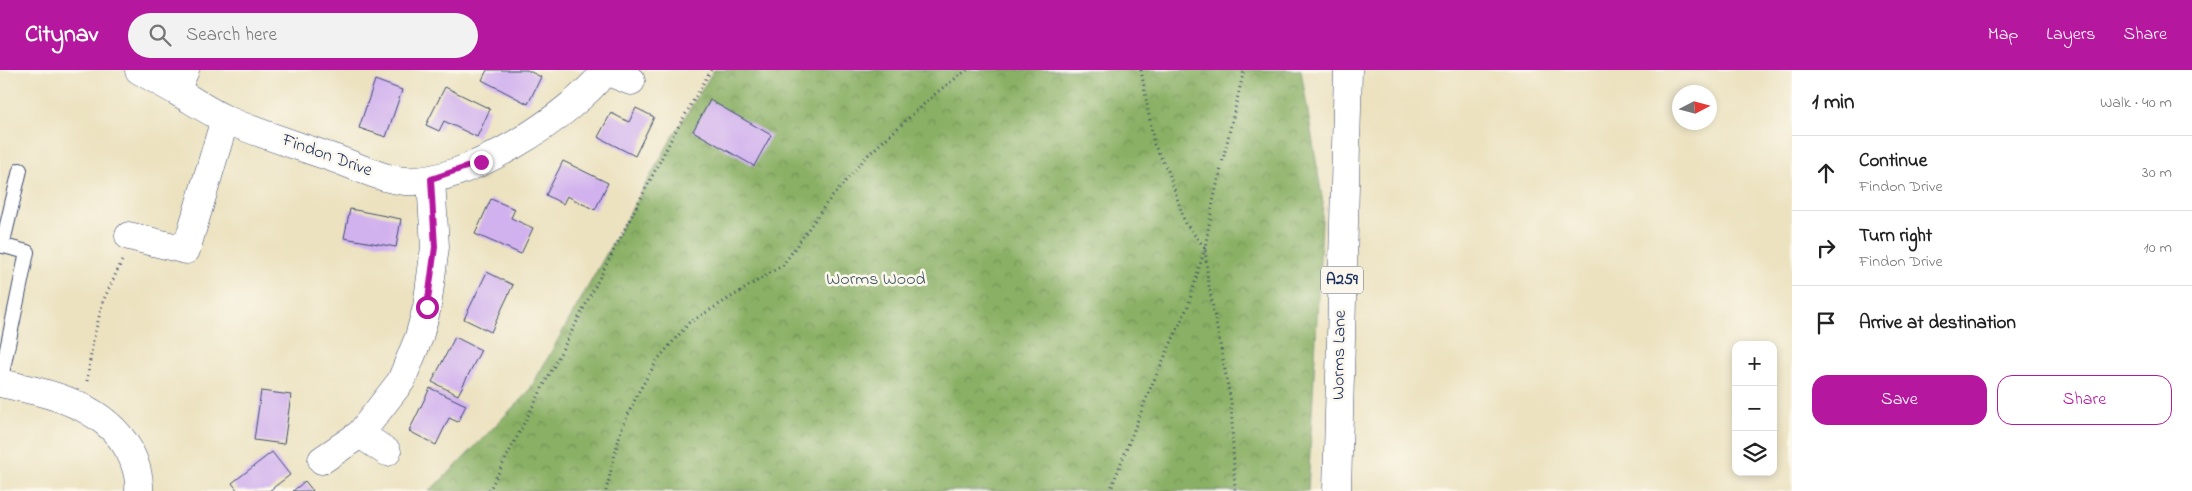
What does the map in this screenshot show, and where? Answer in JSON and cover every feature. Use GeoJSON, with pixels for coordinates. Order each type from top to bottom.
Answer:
{"type":"FeatureCollection","features":[{"type":"Feature","properties":{"kind":"street","name":"Findon Drive"},"geometry":{"type":"LineString","coordinates":[[139,70],[180,81],[225,119],[374,173],[404,181],[431,179],[481,162],[521,142],[614,74]]}},
{"type":"Feature","properties":{"kind":"street","name":"Worms Lane"},"geometry":{"type":"LineString","coordinates":[[1337,491],[1348,70]]}},
{"type":"Feature","properties":{"kind":"street"},"geometry":{"type":"LineString","coordinates":[[129,236],[186,250],[225,119]]}},
{"type":"Feature","properties":{"kind":"street"},"geometry":{"type":"LineString","coordinates":[[322,460],[360,434],[401,382],[421,330],[427,307],[435,247],[431,179]]}},
{"type":"Feature","properties":{"kind":"street"},"geometry":{"type":"LineString","coordinates":[[0,383],[33,390],[83,408],[105,420],[120,434],[136,466],[139,491]]}},
{"type":"Feature","properties":{"kind":"street"},"geometry":{"type":"LineString","coordinates":[[360,434],[387,452]]}},
{"type":"Feature","properties":{"kind":"lane"},"geometry":{"type":"LineString","coordinates":[[0,383],[27,252],[1,246],[20,170]]}},
{"type":"Feature","properties":{"kind":"path"},"geometry":{"type":"LineString","coordinates":[[488,491],[673,136],[712,70]]}},
{"type":"Feature","properties":{"kind":"path"},"geometry":{"type":"LineString","coordinates":[[606,491],[621,430],[638,393],[658,359],[689,323],[783,265],[826,204],[867,156],[936,93],[967,70]]}},
{"type":"Feature","properties":{"kind":"path"},"geometry":{"type":"LineString","coordinates":[[1141,70],[1154,144],[1169,173],[1185,223],[1204,248],[1208,282],[1231,402],[1235,491]]}},
{"type":"Feature","properties":{"kind":"path"},"geometry":{"type":"LineString","coordinates":[[1110,491],[1150,389],[1188,306],[1204,248],[1244,70]]}},
{"type":"Feature","properties":{"kind":"path"},"geometry":{"type":"LineString","coordinates":[[83,408],[93,341],[103,301],[120,268],[129,236]]}},
{"type":"Feature","properties":{"kind":"green space","name":"Worms Wood"},"geometry":{"type":"Polygon","coordinates":[[[714,70],[1301,70],[1323,203],[1308,491],[429,491],[529,391],[673,136],[714,70]]]}},
{"type":"Feature","properties":{"kind":"building"},"geometry":{"type":"Polygon","coordinates":[[[487,70],[527,70],[541,77],[528,104],[482,80],[487,70]]]}},
{"type":"Feature","properties":{"kind":"building"},"geometry":{"type":"Polygon","coordinates":[[[375,80],[402,90],[386,137],[359,128],[375,80]]]}},
{"type":"Feature","properties":{"kind":"building"},"geometry":{"type":"Polygon","coordinates":[[[445,87],[490,109],[477,137],[444,121],[439,131],[426,125],[445,87]]]}},
{"type":"Feature","properties":{"kind":"building"},"geometry":{"type":"Polygon","coordinates":[[[710,100],[771,135],[754,166],[693,131],[710,100]]]}},
{"type":"Feature","properties":{"kind":"building"},"geometry":{"type":"Polygon","coordinates":[[[636,108],[654,117],[635,156],[598,137],[611,113],[629,122],[636,108]]]}},
{"type":"Feature","properties":{"kind":"building"},"geometry":{"type":"Polygon","coordinates":[[[563,161],[608,183],[595,210],[567,196],[563,204],[546,195],[563,161]]]}},
{"type":"Feature","properties":{"kind":"building"},"geometry":{"type":"Polygon","coordinates":[[[491,199],[515,209],[511,218],[533,228],[521,254],[475,234],[491,199]]]}},
{"type":"Feature","properties":{"kind":"building"},"geometry":{"type":"Polygon","coordinates":[[[350,209],[401,219],[396,247],[344,238],[350,209]]]}},
{"type":"Feature","properties":{"kind":"building"},"geometry":{"type":"Polygon","coordinates":[[[487,272],[513,285],[491,332],[464,319],[487,272]]]}},
{"type":"Feature","properties":{"kind":"building"},"geometry":{"type":"Polygon","coordinates":[[[455,337],[481,350],[458,395],[432,382],[455,337]]]}},
{"type":"Feature","properties":{"kind":"building"},"geometry":{"type":"Polygon","coordinates":[[[430,388],[466,405],[458,422],[449,418],[436,445],[409,431],[430,388]]]}},
{"type":"Feature","properties":{"kind":"building"},"geometry":{"type":"Polygon","coordinates":[[[261,391],[291,395],[284,444],[254,440],[261,391]]]}},
{"type":"Feature","properties":{"kind":"building"},"geometry":{"type":"Polygon","coordinates":[[[272,452],[290,475],[269,491],[238,491],[232,483],[272,452]]]}},
{"type":"Feature","properties":{"kind":"building"},"geometry":{"type":"Polygon","coordinates":[[[305,481],[313,491],[293,491],[305,481]]]}},
{"type":"Feature","properties":{"kind":"route"},"geometry":{"type":"LineString","coordinates":[[427,307],[435,247],[431,179],[481,162]]}}]}
